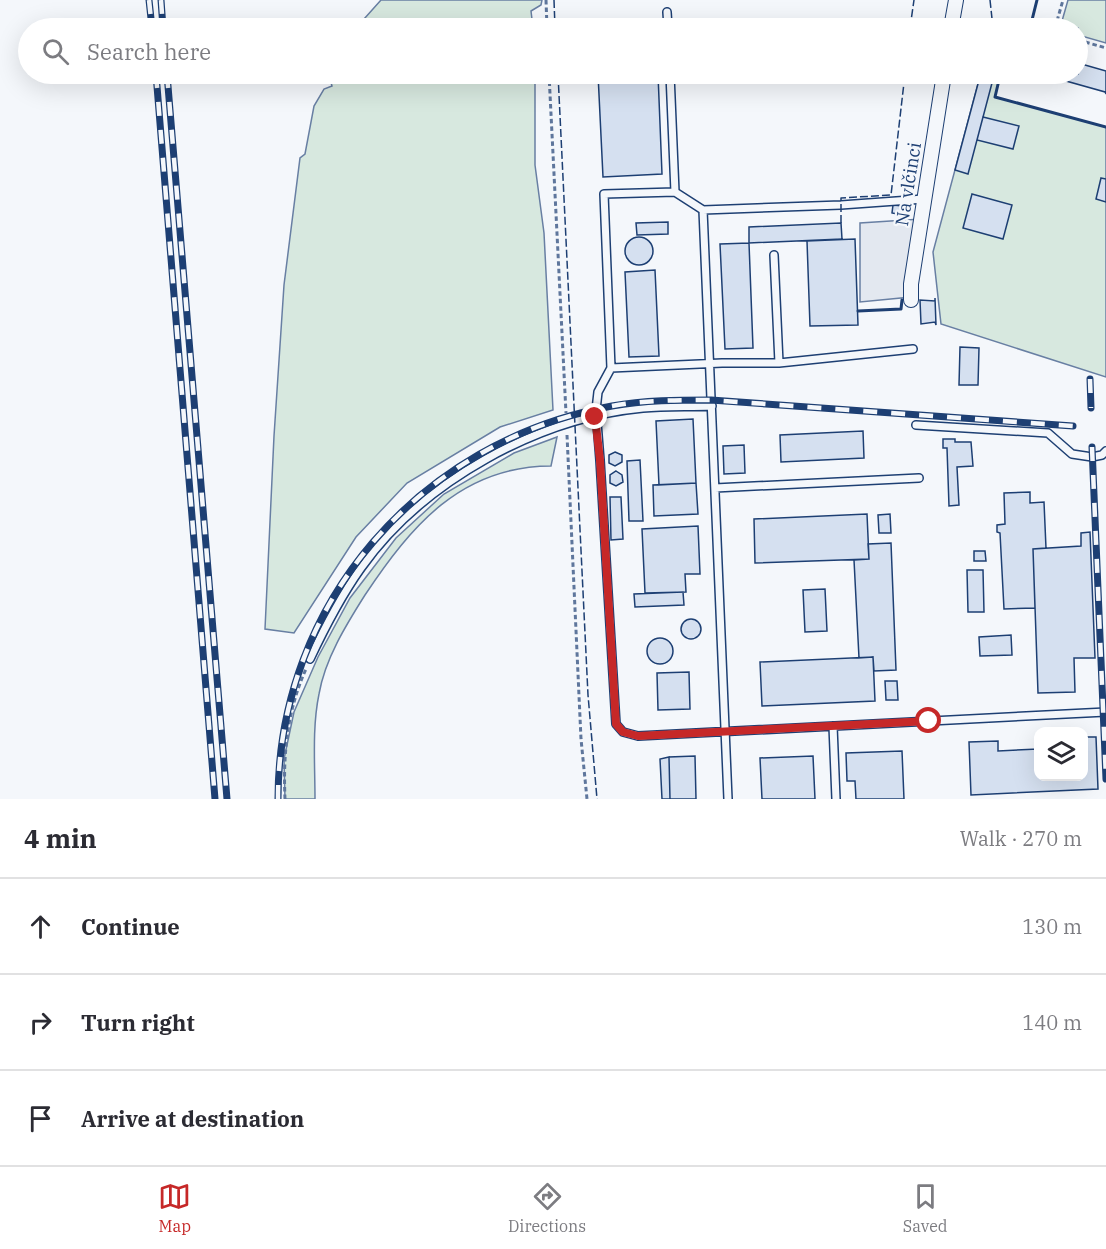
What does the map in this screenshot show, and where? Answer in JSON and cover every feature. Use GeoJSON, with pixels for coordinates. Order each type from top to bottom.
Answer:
{"type":"FeatureCollection","features":[{"type":"Feature","properties":{"kind":"street"},"geometry":{"type":"LineString","coordinates":[[953,18],[956,0]]}},
{"type":"Feature","properties":{"kind":"street","name":"Na vlčinci"},"geometry":{"type":"LineString","coordinates":[[911,300],[911,284],[942,84]]}},
{"type":"Feature","properties":{"kind":"lane"},"geometry":{"type":"LineString","coordinates":[[667,12],[667,18]]}},
{"type":"Feature","properties":{"kind":"lane"},"geometry":{"type":"LineString","coordinates":[[670,84],[675,192]]}},
{"type":"Feature","properties":{"kind":"lane"},"geometry":{"type":"LineString","coordinates":[[924,199],[841,205],[703,210],[675,192],[604,194],[611,368],[598,392],[595,417],[600,460],[616,724],[623,732],[638,736],[1106,712]]}},
{"type":"Feature","properties":{"kind":"lane"},"geometry":{"type":"LineString","coordinates":[[703,210],[728,799]]}},
{"type":"Feature","properties":{"kind":"lane"},"geometry":{"type":"LineString","coordinates":[[774,255],[778,363]]}},
{"type":"Feature","properties":{"kind":"lane"},"geometry":{"type":"LineString","coordinates":[[611,368],[778,363],[913,349]]}},
{"type":"Feature","properties":{"kind":"lane"},"geometry":{"type":"LineString","coordinates":[[310,659],[339,601],[361,567],[404,521],[434,494],[473,466],[509,447],[595,417],[642,408],[712,406]]}},
{"type":"Feature","properties":{"kind":"lane"},"geometry":{"type":"LineString","coordinates":[[916,424],[1048,434],[1072,454],[1092,457],[1102,455],[1106,451]]}},
{"type":"Feature","properties":{"kind":"lane"},"geometry":{"type":"LineString","coordinates":[[715,488],[919,478]]}},
{"type":"Feature","properties":{"kind":"lane"},"geometry":{"type":"LineString","coordinates":[[833,726],[836,799]]}},
{"type":"Feature","properties":{"kind":"path"},"geometry":{"type":"LineString","coordinates":[[546,0],[547,18]]}},
{"type":"Feature","properties":{"kind":"path"},"geometry":{"type":"LineString","coordinates":[[1058,18],[1063,0]]}},
{"type":"Feature","properties":{"kind":"path"},"geometry":{"type":"LineString","coordinates":[[1088,43],[1106,48]]}},
{"type":"Feature","properties":{"kind":"path"},"geometry":{"type":"LineString","coordinates":[[549,84],[581,739],[587,799]]}},
{"type":"Feature","properties":{"kind":"path"},"geometry":{"type":"LineString","coordinates":[[285,799],[284,759],[290,714],[300,681],[310,659]]}},
{"type":"Feature","properties":{"kind":"shaded area"},"geometry":{"type":"Polygon","coordinates":[[[381,0],[542,0],[541,5],[531,11],[532,18],[365,18],[381,0]]]}},
{"type":"Feature","properties":{"kind":"shaded area"},"geometry":{"type":"Polygon","coordinates":[[[1068,0],[1106,0],[1106,43],[1088,38],[1088,18],[1063,18],[1068,0]]]}},
{"type":"Feature","properties":{"kind":"shaded area"},"geometry":{"type":"Polygon","coordinates":[[[331,84],[535,84],[535,165],[544,233],[553,410],[500,427],[407,483],[356,537],[294,633],[265,629],[284,285],[300,158],[305,154],[314,106],[324,89],[332,86],[331,84]]]}},
{"type":"Feature","properties":{"kind":"shaded area"},"geometry":{"type":"Polygon","coordinates":[[[978,84],[998,84],[995,97],[1106,127],[1106,377],[941,324],[933,252],[978,84]]]}},
{"type":"Feature","properties":{"kind":"shaded area"},"geometry":{"type":"Polygon","coordinates":[[[921,219],[911,297],[860,302],[860,223],[921,219]]]}},
{"type":"Feature","properties":{"kind":"shaded area"},"geometry":{"type":"Polygon","coordinates":[[[557,437],[551,466],[519,469],[490,476],[465,489],[420,524],[401,546],[365,595],[344,630],[326,668],[315,720],[315,799],[285,799],[284,759],[294,712],[318,657],[350,598],[396,538],[444,494],[514,453],[557,437]]]}},
{"type":"Feature","properties":{"kind":"building"},"geometry":{"type":"Polygon","coordinates":[[[1088,66],[1106,71],[1106,94],[1077,84],[1088,84],[1088,66]]]}},
{"type":"Feature","properties":{"kind":"building"},"geometry":{"type":"Polygon","coordinates":[[[598,84],[658,84],[662,174],[603,177],[598,84]]]}},
{"type":"Feature","properties":{"kind":"building"},"geometry":{"type":"Polygon","coordinates":[[[978,84],[992,84],[968,174],[955,170],[978,84]]]}},
{"type":"Feature","properties":{"kind":"building"},"geometry":{"type":"Polygon","coordinates":[[[983,117],[1019,126],[1013,149],[977,140],[983,117]]]}},
{"type":"Feature","properties":{"kind":"building"},"geometry":{"type":"Polygon","coordinates":[[[1101,178],[1106,179],[1106,202],[1096,199],[1101,178]]]}},
{"type":"Feature","properties":{"kind":"building"},"geometry":{"type":"Polygon","coordinates":[[[972,194],[1012,205],[1003,239],[963,228],[972,194]]]}},
{"type":"Feature","properties":{"kind":"building"},"geometry":{"type":"Polygon","coordinates":[[[893,205],[903,206],[902,215],[892,213],[893,205]]]}},
{"type":"Feature","properties":{"kind":"building"},"geometry":{"type":"Polygon","coordinates":[[[668,222],[668,234],[637,235],[636,223],[668,222]]]}},
{"type":"Feature","properties":{"kind":"building"},"geometry":{"type":"Polygon","coordinates":[[[841,223],[842,239],[749,243],[749,227],[841,223]]]}},
{"type":"Feature","properties":{"kind":"building"},"geometry":{"type":"Polygon","coordinates":[[[639,237],[649,241],[653,251],[649,261],[639,265],[629,261],[625,251],[629,241],[639,237]]]}},
{"type":"Feature","properties":{"kind":"building"},"geometry":{"type":"Polygon","coordinates":[[[855,239],[858,325],[810,326],[807,241],[855,239]]]}},
{"type":"Feature","properties":{"kind":"building"},"geometry":{"type":"Polygon","coordinates":[[[749,243],[753,348],[725,349],[720,244],[749,243]]]}},
{"type":"Feature","properties":{"kind":"building"},"geometry":{"type":"Polygon","coordinates":[[[655,270],[659,356],[629,357],[625,272],[655,270]]]}},
{"type":"Feature","properties":{"kind":"building"},"geometry":{"type":"Polygon","coordinates":[[[935,298],[936,325],[935,322],[921,324],[920,300],[935,301],[935,298]]]}},
{"type":"Feature","properties":{"kind":"building"},"geometry":{"type":"Polygon","coordinates":[[[960,347],[979,348],[978,385],[959,385],[960,347]]]}},
{"type":"Feature","properties":{"kind":"building"},"geometry":{"type":"Polygon","coordinates":[[[693,419],[696,483],[659,485],[656,421],[693,419]]]}},
{"type":"Feature","properties":{"kind":"building"},"geometry":{"type":"Polygon","coordinates":[[[863,431],[864,458],[781,462],[780,435],[863,431]]]}},
{"type":"Feature","properties":{"kind":"building"},"geometry":{"type":"Polygon","coordinates":[[[943,439],[971,442],[973,466],[957,467],[959,505],[949,506],[947,448],[943,448],[943,439]]]}},
{"type":"Feature","properties":{"kind":"building"},"geometry":{"type":"Polygon","coordinates":[[[744,445],[745,473],[724,474],[723,446],[744,445]]]}},
{"type":"Feature","properties":{"kind":"building"},"geometry":{"type":"Polygon","coordinates":[[[615,452],[622,455],[622,462],[615,466],[609,463],[609,455],[615,452]]]}},
{"type":"Feature","properties":{"kind":"building"},"geometry":{"type":"Polygon","coordinates":[[[640,460],[643,521],[629,521],[627,461],[640,460]]]}},
{"type":"Feature","properties":{"kind":"building"},"geometry":{"type":"Polygon","coordinates":[[[616,471],[622,475],[623,482],[616,486],[610,483],[610,475],[616,471]]]}},
{"type":"Feature","properties":{"kind":"building"},"geometry":{"type":"Polygon","coordinates":[[[696,483],[698,514],[654,516],[653,485],[696,483]]]}},
{"type":"Feature","properties":{"kind":"building"},"geometry":{"type":"Polygon","coordinates":[[[1030,492],[1030,503],[1044,502],[1046,548],[1033,549],[1035,608],[1004,609],[1000,533],[997,532],[997,525],[1005,524],[1004,493],[1030,492]]]}},
{"type":"Feature","properties":{"kind":"building"},"geometry":{"type":"Polygon","coordinates":[[[610,497],[621,497],[623,539],[611,540],[610,497]]]}},
{"type":"Feature","properties":{"kind":"building"},"geometry":{"type":"Polygon","coordinates":[[[867,514],[869,559],[755,563],[754,519],[867,514]]]}},
{"type":"Feature","properties":{"kind":"building"},"geometry":{"type":"Polygon","coordinates":[[[890,514],[891,533],[879,533],[878,515],[890,514]]]}},
{"type":"Feature","properties":{"kind":"building"},"geometry":{"type":"Polygon","coordinates":[[[698,526],[700,574],[685,574],[686,592],[645,593],[642,529],[698,526]]]}},
{"type":"Feature","properties":{"kind":"building"},"geometry":{"type":"Polygon","coordinates":[[[1090,532],[1095,658],[1074,658],[1075,692],[1038,693],[1033,549],[1081,546],[1081,533],[1090,532]]]}},
{"type":"Feature","properties":{"kind":"building"},"geometry":{"type":"Polygon","coordinates":[[[891,543],[896,670],[874,671],[873,657],[859,658],[854,560],[869,559],[868,544],[891,543]]]}},
{"type":"Feature","properties":{"kind":"building"},"geometry":{"type":"Polygon","coordinates":[[[974,551],[985,551],[986,561],[974,561],[974,551]]]}},
{"type":"Feature","properties":{"kind":"building"},"geometry":{"type":"Polygon","coordinates":[[[967,570],[983,570],[984,612],[968,612],[967,570]]]}},
{"type":"Feature","properties":{"kind":"building"},"geometry":{"type":"Polygon","coordinates":[[[825,589],[827,631],[805,632],[803,590],[825,589]]]}},
{"type":"Feature","properties":{"kind":"building"},"geometry":{"type":"Polygon","coordinates":[[[683,592],[684,605],[635,607],[634,594],[683,592]]]}},
{"type":"Feature","properties":{"kind":"building"},"geometry":{"type":"Polygon","coordinates":[[[691,619],[698,622],[701,629],[698,636],[691,639],[684,636],[681,629],[684,622],[691,619]]]}},
{"type":"Feature","properties":{"kind":"building"},"geometry":{"type":"Polygon","coordinates":[[[1011,635],[1012,655],[980,656],[979,637],[1011,635]]]}},
{"type":"Feature","properties":{"kind":"building"},"geometry":{"type":"Polygon","coordinates":[[[660,638],[669,642],[673,651],[669,660],[660,664],[651,660],[647,651],[651,642],[660,638]]]}},
{"type":"Feature","properties":{"kind":"building"},"geometry":{"type":"Polygon","coordinates":[[[873,657],[875,701],[762,706],[760,662],[873,657]]]}},
{"type":"Feature","properties":{"kind":"building"},"geometry":{"type":"Polygon","coordinates":[[[689,672],[690,709],[658,710],[657,673],[689,672]]]}},
{"type":"Feature","properties":{"kind":"building"},"geometry":{"type":"Polygon","coordinates":[[[885,681],[897,681],[898,700],[886,700],[885,681]]]}},
{"type":"Feature","properties":{"kind":"building"},"geometry":{"type":"Polygon","coordinates":[[[1088,737],[1096,737],[1098,789],[971,795],[969,742],[998,741],[998,751],[1034,749],[1034,781],[1088,781],[1088,737]]]}},
{"type":"Feature","properties":{"kind":"building"},"geometry":{"type":"Polygon","coordinates":[[[902,751],[904,799],[856,799],[855,781],[847,781],[846,753],[902,751]]]}},
{"type":"Feature","properties":{"kind":"building"},"geometry":{"type":"Polygon","coordinates":[[[695,756],[696,799],[670,799],[669,757],[695,756]]]}},
{"type":"Feature","properties":{"kind":"building"},"geometry":{"type":"Polygon","coordinates":[[[813,756],[815,799],[762,799],[760,758],[813,756]]]}},
{"type":"Feature","properties":{"kind":"building"},"geometry":{"type":"Polygon","coordinates":[[[669,757],[670,799],[662,799],[660,759],[669,757]]]}},
{"type":"Feature","properties":{"kind":"railway"},"geometry":{"type":"LineString","coordinates":[[149,0],[151,18]]}},
{"type":"Feature","properties":{"kind":"railway"},"geometry":{"type":"LineString","coordinates":[[161,0],[162,18]]}},
{"type":"Feature","properties":{"kind":"railway"},"geometry":{"type":"LineString","coordinates":[[157,84],[215,799]]}},
{"type":"Feature","properties":{"kind":"railway"},"geometry":{"type":"LineString","coordinates":[[168,84],[227,799]]}},
{"type":"Feature","properties":{"kind":"railway"},"geometry":{"type":"LineString","coordinates":[[1090,379],[1091,408]]}},
{"type":"Feature","properties":{"kind":"railway"},"geometry":{"type":"LineString","coordinates":[[278,799],[284,727],[303,660],[333,598],[373,542],[422,494],[479,455],[543,425],[612,406],[662,401],[711,400],[1073,426]]}},
{"type":"Feature","properties":{"kind":"railway"},"geometry":{"type":"LineString","coordinates":[[1092,447],[1106,779]]}},
{"type":"Feature","properties":{"kind":"fence"},"geometry":{"type":"LineString","coordinates":[[554,0],[555,18]]}},
{"type":"Feature","properties":{"kind":"fence"},"geometry":{"type":"LineString","coordinates":[[911,18],[914,0]]}},
{"type":"Feature","properties":{"kind":"fence"},"geometry":{"type":"LineString","coordinates":[[990,0],[992,18]]}},
{"type":"Feature","properties":{"kind":"fence"},"geometry":{"type":"LineString","coordinates":[[558,84],[588,695],[597,799]]}},
{"type":"Feature","properties":{"kind":"fence"},"geometry":{"type":"LineString","coordinates":[[841,223],[841,198],[891,195],[904,84]]}},
{"type":"Feature","properties":{"kind":"wall"},"geometry":{"type":"LineString","coordinates":[[1032,18],[1037,0]]}},
{"type":"Feature","properties":{"kind":"wall"},"geometry":{"type":"LineString","coordinates":[[998,84],[995,97],[1106,127]]}},
{"type":"Feature","properties":{"kind":"wall"},"geometry":{"type":"LineString","coordinates":[[858,311],[901,309],[902,300]]}},
{"type":"Feature","properties":{"kind":"route"},"geometry":{"type":"LineString","coordinates":[[595,417],[600,460],[616,724],[623,732],[638,736],[929,721]]}}]}
